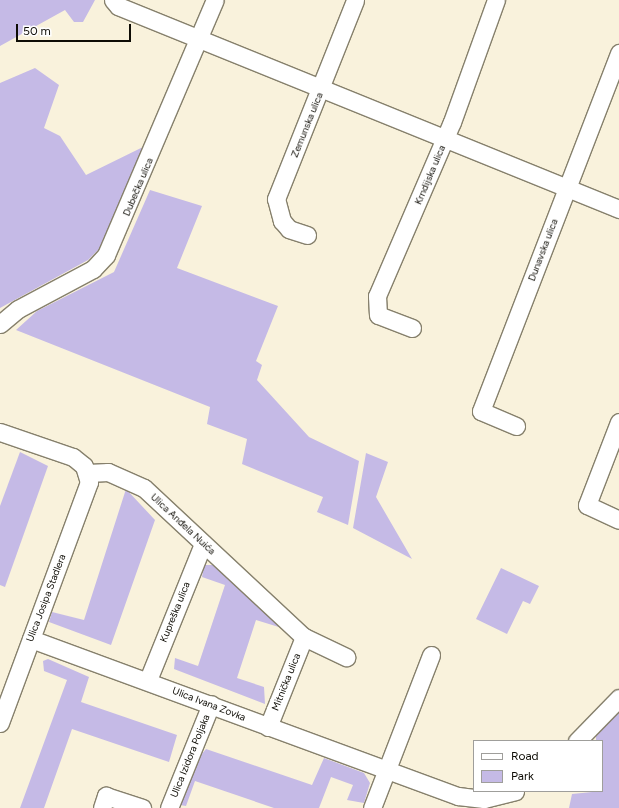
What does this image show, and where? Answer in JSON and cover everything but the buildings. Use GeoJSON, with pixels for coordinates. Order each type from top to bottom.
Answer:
{"type":"FeatureCollection","features":[{"type":"Feature","properties":{"kind":"street"},"geometry":{"type":"LineString","coordinates":[[113,0],[118,6],[200,40],[619,209]]}},
{"type":"Feature","properties":{"kind":"street","name":"Dubečka ulica"},"geometry":{"type":"LineString","coordinates":[[0,324],[18,309],[93,269],[106,255],[200,40],[215,0]]}},
{"type":"Feature","properties":{"kind":"street","name":"Zemunska ulica"},"geometry":{"type":"LineString","coordinates":[[307,235],[289,229],[282,221],[276,199],[322,89],[355,0]]}},
{"type":"Feature","properties":{"kind":"street","name":"Krndijska ulica"},"geometry":{"type":"LineString","coordinates":[[412,328],[378,315],[377,296],[445,140],[496,0]]}},
{"type":"Feature","properties":{"kind":"street","name":"Dunavska ulica"},"geometry":{"type":"LineString","coordinates":[[516,426],[481,411],[619,53]]}},
{"type":"Feature","properties":{"kind":"street"},"geometry":{"type":"LineString","coordinates":[[619,422],[587,505],[619,520]]}},
{"type":"Feature","properties":{"kind":"street"},"geometry":{"type":"LineString","coordinates":[[0,432],[73,457],[88,473]]}},
{"type":"Feature","properties":{"kind":"street","name":"Ulica Anđela Nuića"},"geometry":{"type":"LineString","coordinates":[[88,473],[108,472],[144,488],[304,637],[346,657]]}},
{"type":"Feature","properties":{"kind":"street","name":"Ulica Josipa Stadlera"},"geometry":{"type":"LineString","coordinates":[[0,723],[30,638],[87,492],[88,473]]}},
{"type":"Feature","properties":{"kind":"street","name":"Kupreška ulica"},"geometry":{"type":"LineString","coordinates":[[148,680],[203,544]]}},
{"type":"Feature","properties":{"kind":"street","name":"Mitnička ulica"},"geometry":{"type":"LineString","coordinates":[[268,727],[304,637]]}},
{"type":"Feature","properties":{"kind":"street","name":"Ulica Ivana Zovka"},"geometry":{"type":"LineString","coordinates":[[30,638],[148,680],[268,727],[458,796],[496,797],[512,792]]}},
{"type":"Feature","properties":{"kind":"street"},"geometry":{"type":"LineString","coordinates":[[372,808],[431,655]]}},
{"type":"Feature","properties":{"kind":"street"},"geometry":{"type":"LineString","coordinates":[[578,740],[619,698]]}},
{"type":"Feature","properties":{"kind":"street","name":"Ulica Izidora Poljaka"},"geometry":{"type":"LineString","coordinates":[[169,808],[211,704]]}},
{"type":"Feature","properties":{"kind":"street"},"geometry":{"type":"LineString","coordinates":[[102,808],[106,796],[142,808]]}},
{"type":"Feature","properties":{"kind":"green space"},"geometry":{"type":"Polygon","coordinates":[[[0,0],[95,0],[83,22],[74,22],[65,10],[0,46],[0,0]]]}},
{"type":"Feature","properties":{"kind":"green space"},"geometry":{"type":"Polygon","coordinates":[[[35,68],[59,85],[44,128],[60,136],[86,175],[143,147],[99,249],[88,260],[0,308],[0,83],[35,68]]]}},
{"type":"Feature","properties":{"kind":"green space"},"geometry":{"type":"Polygon","coordinates":[[[150,190],[202,206],[177,268],[278,306],[256,361],[262,365],[257,380],[309,437],[359,461],[348,525],[317,512],[323,497],[242,464],[247,439],[207,424],[210,407],[16,330],[37,311],[114,272],[150,190]]]}},
{"type":"Feature","properties":{"kind":"green space"},"geometry":{"type":"Polygon","coordinates":[[[20,452],[48,466],[5,587],[0,585],[0,506],[20,452]]]}},
{"type":"Feature","properties":{"kind":"green space"},"geometry":{"type":"Polygon","coordinates":[[[366,453],[388,462],[376,497],[412,559],[353,528],[366,453]]]}},
{"type":"Feature","properties":{"kind":"green space"},"geometry":{"type":"Polygon","coordinates":[[[126,489],[155,520],[111,645],[49,622],[52,612],[84,620],[126,489]]]}},
{"type":"Feature","properties":{"kind":"green space"},"geometry":{"type":"Polygon","coordinates":[[[204,565],[215,565],[282,628],[256,620],[237,678],[264,687],[265,704],[174,669],[175,658],[198,666],[225,585],[202,577],[204,565]]]}},
{"type":"Feature","properties":{"kind":"green space"},"geometry":{"type":"Polygon","coordinates":[[[501,568],[539,586],[530,604],[523,601],[507,634],[476,619],[501,568]]]}},
{"type":"Feature","properties":{"kind":"green space"},"geometry":{"type":"Polygon","coordinates":[[[48,659],[89,677],[81,702],[177,735],[169,762],[72,729],[44,808],[20,808],[67,680],[44,671],[43,661],[48,659]]]}},
{"type":"Feature","properties":{"kind":"green space"},"geometry":{"type":"Polygon","coordinates":[[[619,707],[619,808],[569,808],[572,794],[603,792],[603,740],[596,740],[596,735],[619,707]]]}},
{"type":"Feature","properties":{"kind":"green space"},"geometry":{"type":"Polygon","coordinates":[[[206,749],[312,785],[324,758],[364,773],[370,783],[364,803],[347,800],[353,785],[331,777],[319,808],[274,808],[195,781],[186,806],[180,805],[192,766],[206,749]]]}}]}
